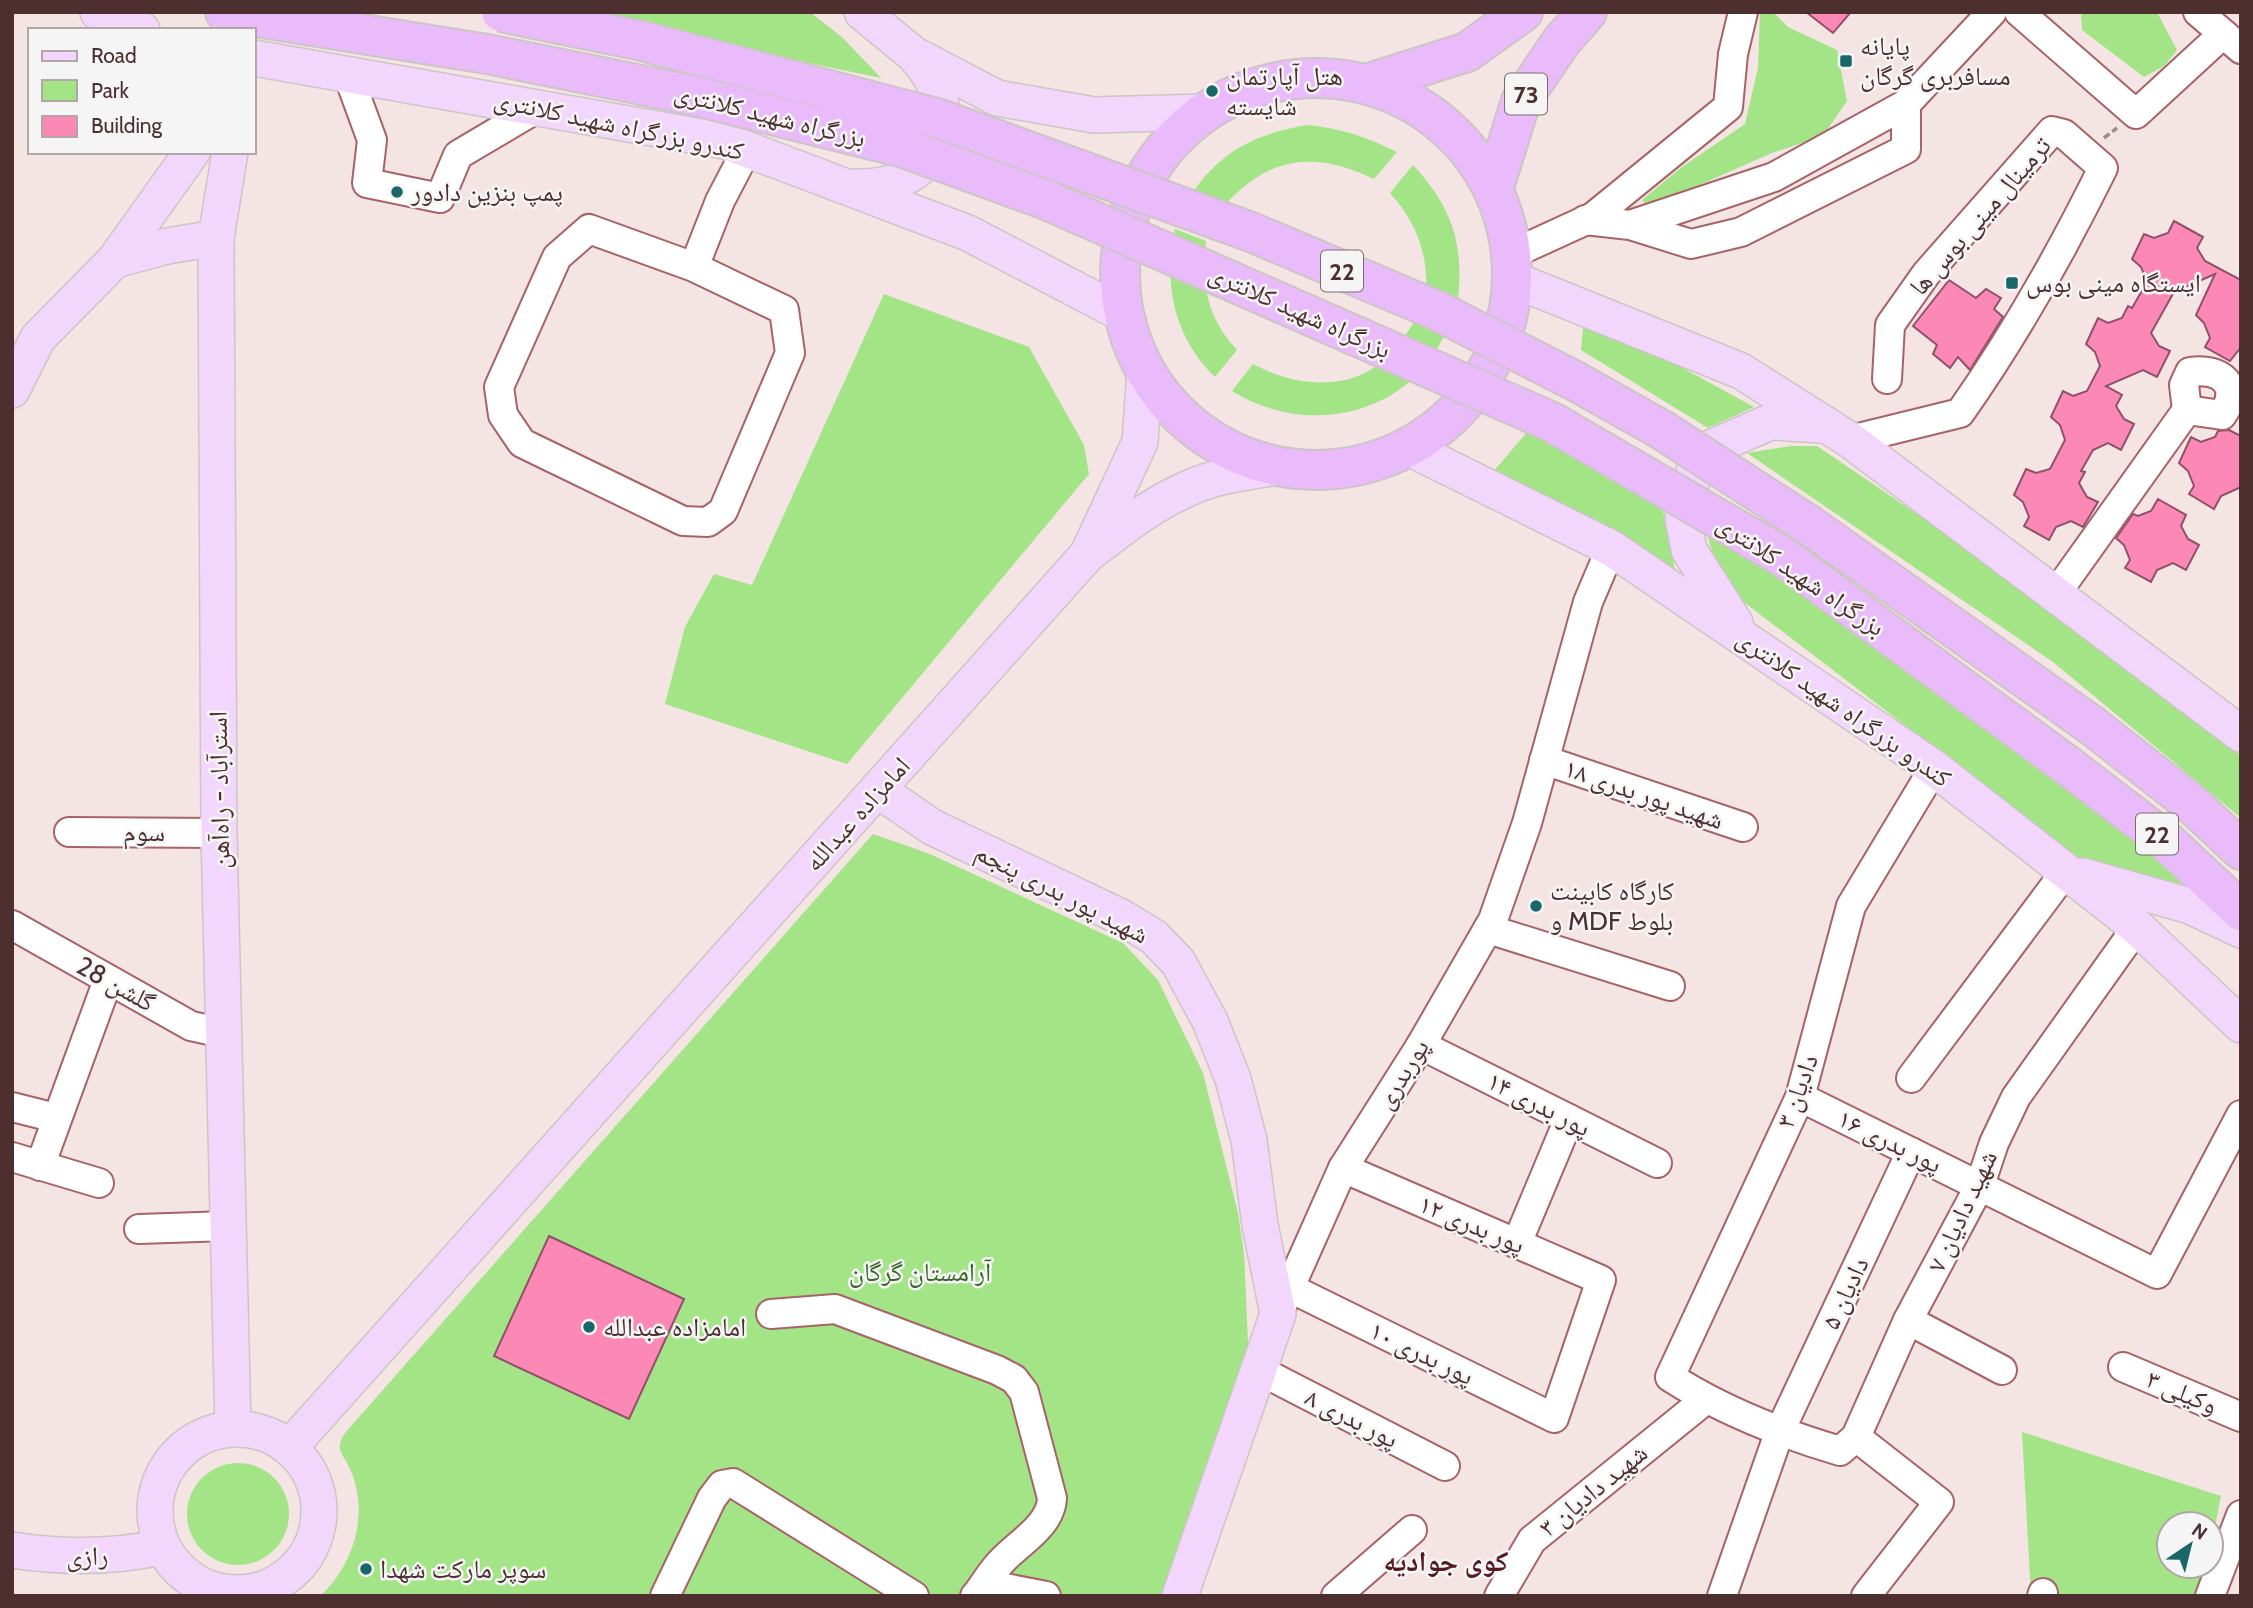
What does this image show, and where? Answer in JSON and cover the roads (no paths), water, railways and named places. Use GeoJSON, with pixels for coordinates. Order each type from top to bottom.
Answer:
{"type":"FeatureCollection","features":[{"type":"Feature","properties":{"kind":"highway","name":"بزرگراه شهید کلانتری"},"geometry":{"type":"LineString","coordinates":[[225,12],[487,54],[696,96],[904,148],[1044,199],[1552,422],[1782,556],[2165,840],[2241,911]]}},
{"type":"Feature","properties":{"kind":"highway","name":"بزرگراه شهید کلانتری"},"geometry":{"type":"LineString","coordinates":[[501,12],[642,41],[940,118],[1251,232],[1436,310],[1577,382],[1662,430],[1809,525],[2094,727],[2193,805],[2241,850]]}},
{"type":"Feature","properties":{"kind":"highway","name":"73"},"geometry":{"type":"LineString","coordinates":[[1366,84],[1467,52],[1523,12]]}},
{"type":"Feature","properties":{"kind":"highway","name":"73"},"geometry":{"type":"LineString","coordinates":[[1493,190],[1521,102],[1561,42],[1587,12]]}},
{"type":"Feature","properties":{"kind":"highway"},"geometry":{"type":"LineString","coordinates":[[1328,78],[1366,84],[1415,105],[1454,135],[1469,151],[1493,190],[1512,267],[1511,301],[1502,341],[1490,366],[1452,416],[1409,448],[1353,467],[1315,470],[1276,467],[1247,458],[1196,430],[1162,396],[1144,370],[1121,313],[1119,275],[1122,238],[1161,152],[1204,112],[1241,92],[1278,81],[1328,78]]}},
{"type":"Feature","properties":{"kind":"main road"},"geometry":{"type":"LineString","coordinates":[[98,12],[137,28]]}},
{"type":"Feature","properties":{"kind":"main road"},"geometry":{"type":"LineString","coordinates":[[852,187],[880,188],[908,178],[929,158],[941,132],[943,103],[933,76],[913,54],[862,12]]}},
{"type":"Feature","properties":{"kind":"main road"},"geometry":{"type":"LineString","coordinates":[[913,54],[998,98],[1094,115],[1204,112]]}},
{"type":"Feature","properties":{"kind":"main road","name":"کندرو بزرگراه شهید کلانتری"},"geometry":{"type":"LineString","coordinates":[[260,68],[347,72],[725,141],[968,233],[1121,313]]}},
{"type":"Feature","properties":{"kind":"main road"},"geometry":{"type":"LineString","coordinates":[[12,390],[38,338],[115,261],[191,154]]}},
{"type":"Feature","properties":{"kind":"main road","name":"استرآباد - راه‌آهن"},"geometry":{"type":"LineString","coordinates":[[230,154],[216,238],[219,833],[233,1429]]}},
{"type":"Feature","properties":{"kind":"main road"},"geometry":{"type":"LineString","coordinates":[[115,261],[167,246],[216,238]]}},
{"type":"Feature","properties":{"kind":"main road"},"geometry":{"type":"LineString","coordinates":[[1512,267],[1741,371],[1837,433],[2241,734]]}},
{"type":"Feature","properties":{"kind":"main road","name":"امامزاده عبدالله"},"geometry":{"type":"LineString","coordinates":[[1087,555],[1140,442],[1144,370]]}},
{"type":"Feature","properties":{"kind":"main road"},"geometry":{"type":"LineString","coordinates":[[1747,641],[1702,575],[1689,550],[1683,518],[1694,471],[1700,458],[1713,447],[1770,422],[1837,433]]}},
{"type":"Feature","properties":{"kind":"main road","name":"کندرو بزرگراه شهید کلانتری"},"geometry":{"type":"LineString","coordinates":[[1409,448],[1611,548],[1934,768],[2137,927],[2241,1025]]}},
{"type":"Feature","properties":{"kind":"main road","name":"امامزاده عبدالله"},"geometry":{"type":"LineString","coordinates":[[289,1448],[1087,555],[1142,514],[1187,488],[1276,467]]}},
{"type":"Feature","properties":{"kind":"main road","name":"شهید پور بدری پنجم"},"geometry":{"type":"LineString","coordinates":[[878,790],[932,827],[1121,917],[1154,937],[1178,962],[1210,1021],[1234,1079],[1249,1140],[1260,1225],[1284,1301]]}},
{"type":"Feature","properties":{"kind":"main road"},"geometry":{"type":"LineString","coordinates":[[2066,872],[2190,906],[2241,930]]}},
{"type":"Feature","properties":{"kind":"main road","name":"پوربدری"},"geometry":{"type":"LineString","coordinates":[[1180,1596],[1284,1301]]}},
{"type":"Feature","properties":{"kind":"main road"},"geometry":{"type":"LineString","coordinates":[[233,1429],[272,1437],[289,1448],[313,1479],[320,1518],[316,1538],[307,1556],[287,1577],[261,1591],[241,1595],[217,1592],[194,1582],[175,1567],[162,1547],[155,1524],[155,1501],[160,1479],[173,1459],[189,1443],[210,1433],[233,1429]]}},
{"type":"Feature","properties":{"kind":"main road","name":"رازی"},"geometry":{"type":"LineString","coordinates":[[12,1550],[56,1557],[127,1554],[162,1547]]}},
{"type":"Feature","properties":{"kind":"street"},"geometry":{"type":"LineString","coordinates":[[1512,267],[1585,220],[1728,107],[1732,54],[1743,12]]}},
{"type":"Feature","properties":{"kind":"street"},"geometry":{"type":"LineString","coordinates":[[1630,225],[1774,177],[1906,104],[1992,12]]}},
{"type":"Feature","properties":{"kind":"street"},"geometry":{"type":"LineString","coordinates":[[2019,12],[2136,114],[2232,42],[2198,12]]}},
{"type":"Feature","properties":{"kind":"street"},"geometry":{"type":"LineString","coordinates":[[347,72],[372,140],[368,183],[397,192],[440,198],[458,155],[539,107]]}},
{"type":"Feature","properties":{"kind":"street"},"geometry":{"type":"LineString","coordinates":[[1585,220],[1630,225],[1691,244],[1741,232],[1906,149],[1906,104]]}},
{"type":"Feature","properties":{"kind":"street","name":"ترمینال مینی بوس ها"},"geometry":{"type":"LineString","coordinates":[[1837,433],[1960,413],[2015,332],[2062,252],[2103,168],[2064,134],[2052,131],[1926,274],[1890,325],[1887,379]]}},
{"type":"Feature","properties":{"kind":"street"},"geometry":{"type":"LineString","coordinates":[[694,267],[720,201],[747,149]]}},
{"type":"Feature","properties":{"kind":"street"},"geometry":{"type":"LineString","coordinates":[[589,229],[694,267],[784,310],[790,353],[723,511],[708,522],[683,521],[522,443],[503,415],[499,387],[557,257],[589,229]]}},
{"type":"Feature","properties":{"kind":"street"},"geometry":{"type":"LineString","coordinates":[[2055,595],[2187,410]]}},
{"type":"Feature","properties":{"kind":"street","name":"پوربدری"},"geometry":{"type":"LineString","coordinates":[[1284,1301],[1343,1168],[1421,1045],[1488,929],[1527,823],[1588,602],[1611,548]]}},
{"type":"Feature","properties":{"kind":"street","name":"شهید پور بدری ۱۸"},"geometry":{"type":"LineString","coordinates":[[1545,760],[1743,827]]}},
{"type":"Feature","properties":{"kind":"street","name":"دادیان ۳"},"geometry":{"type":"LineString","coordinates":[[1705,1400],[1670,1377],[1800,1097],[1851,906],[1934,768]]}},
{"type":"Feature","properties":{"kind":"street","name":"سوم"},"geometry":{"type":"LineString","coordinates":[[69,832],[219,833]]}},
{"type":"Feature","properties":{"kind":"street"},"geometry":{"type":"LineString","coordinates":[[1911,1078],[2066,872]]}},
{"type":"Feature","properties":{"kind":"street","name":"گلشن 28"},"geometry":{"type":"LineString","coordinates":[[12,925],[191,1026],[223,1033]]}},
{"type":"Feature","properties":{"kind":"street","name":"شهید دادیان ۷"},"geometry":{"type":"LineString","coordinates":[[1856,1437],[1908,1320],[1980,1185],[1994,1143],[2016,1097],[2137,927]]}},
{"type":"Feature","properties":{"kind":"street"},"geometry":{"type":"LineString","coordinates":[[1488,929],[1670,986]]}},
{"type":"Feature","properties":{"kind":"street"},"geometry":{"type":"LineString","coordinates":[[40,1166],[108,980]]}},
{"type":"Feature","properties":{"kind":"street","name":"پور بدری ۱۴"},"geometry":{"type":"LineString","coordinates":[[1421,1045],[1657,1163]]}},
{"type":"Feature","properties":{"kind":"street","name":"پور بدری ۱۶"},"geometry":{"type":"LineString","coordinates":[[1800,1097],[2157,1274],[2241,1115]]}},
{"type":"Feature","properties":{"kind":"street"},"geometry":{"type":"LineString","coordinates":[[12,1107],[56,1118]]}},
{"type":"Feature","properties":{"kind":"street"},"geometry":{"type":"LineString","coordinates":[[1517,1243],[1569,1119]]}},
{"type":"Feature","properties":{"kind":"street","name":"دادیان ۵"},"geometry":{"type":"LineString","coordinates":[[1722,1596],[1779,1433],[1911,1152]]}},
{"type":"Feature","properties":{"kind":"street"},"geometry":{"type":"LineString","coordinates":[[12,1157],[100,1183]]}},
{"type":"Feature","properties":{"kind":"street","name":"پور بدری ۱۲"},"geometry":{"type":"LineString","coordinates":[[1343,1168],[1601,1280],[1553,1418]]}},
{"type":"Feature","properties":{"kind":"street"},"geometry":{"type":"LineString","coordinates":[[139,1229],[228,1226]]}},
{"type":"Feature","properties":{"kind":"street","name":"پور بدری ۱۰"},"geometry":{"type":"LineString","coordinates":[[1284,1301],[1553,1418]]}},
{"type":"Feature","properties":{"kind":"street"},"geometry":{"type":"LineString","coordinates":[[771,1314],[835,1309],[997,1370],[1014,1379],[1024,1392],[1052,1498],[1052,1509],[1046,1519],[999,1563],[976,1595]]}},
{"type":"Feature","properties":{"kind":"street"},"geometry":{"type":"LineString","coordinates":[[1908,1320],[2002,1370]]}},
{"type":"Feature","properties":{"kind":"street","name":"وکیلی ۳"},"geometry":{"type":"LineString","coordinates":[[2123,1367],[2241,1418]]}},
{"type":"Feature","properties":{"kind":"street","name":"پور بدری ۸"},"geometry":{"type":"LineString","coordinates":[[1259,1370],[1445,1466]]}},
{"type":"Feature","properties":{"kind":"street"},"geometry":{"type":"LineString","coordinates":[[1705,1400],[1779,1433],[1840,1451],[1856,1437],[1939,1502],[1866,1596]]}},
{"type":"Feature","properties":{"kind":"street","name":"۳ شهید دادیان"},"geometry":{"type":"LineString","coordinates":[[1499,1596],[1532,1540],[1705,1400]]}},
{"type":"Feature","properties":{"kind":"street"},"geometry":{"type":"LineString","coordinates":[[665,1596],[712,1497],[722,1485],[733,1483],[914,1596]]}},
{"type":"Feature","properties":{"kind":"street"},"geometry":{"type":"LineString","coordinates":[[2210,1596],[2241,1515]]}},
{"type":"Feature","properties":{"kind":"street"},"geometry":{"type":"LineString","coordinates":[[1336,1596],[1412,1530]]}},
{"type":"Feature","properties":{"kind":"street"},"geometry":{"type":"LineString","coordinates":[[976,1595],[1005,1588],[1046,1596]]}},
{"type":"Feature","properties":{"kind":"place","name":"پایانه مسافربری گرگان"},"geometry":{"type":"Point","coordinates":[1846,61]}},
{"type":"Feature","properties":{"kind":"place","name":"هتل آپارتمان شایسته"},"geometry":{"type":"Point","coordinates":[1212,91]}},
{"type":"Feature","properties":{"kind":"place","name":"پمپ بنزین دادور"},"geometry":{"type":"Point","coordinates":[397,192]}},
{"type":"Feature","properties":{"kind":"place","name":"ایستگاه مینی بوس"},"geometry":{"type":"Point","coordinates":[2012,283]}},
{"type":"Feature","properties":{"kind":"place","name":"کارگاه کابینت و MDF بلوط"},"geometry":{"type":"Point","coordinates":[1536,906]}},
{"type":"Feature","properties":{"kind":"place","name":"امامزاده عبدالله"},"geometry":{"type":"Point","coordinates":[589,1327]}},
{"type":"Feature","properties":{"kind":"place","name":"سوپر مارکت شهدا"},"geometry":{"type":"Point","coordinates":[366,1569]}},
{"type":"Feature","properties":{"kind":"district","name":"کوی جوادیه"},"geometry":{"type":"Point","coordinates":[1446,1561]}},
{"type":"Feature","properties":{"kind":"park label","name":"آرامستان گرگان"},"geometry":{"type":"Point","coordinates":[920,1272]}}]}
